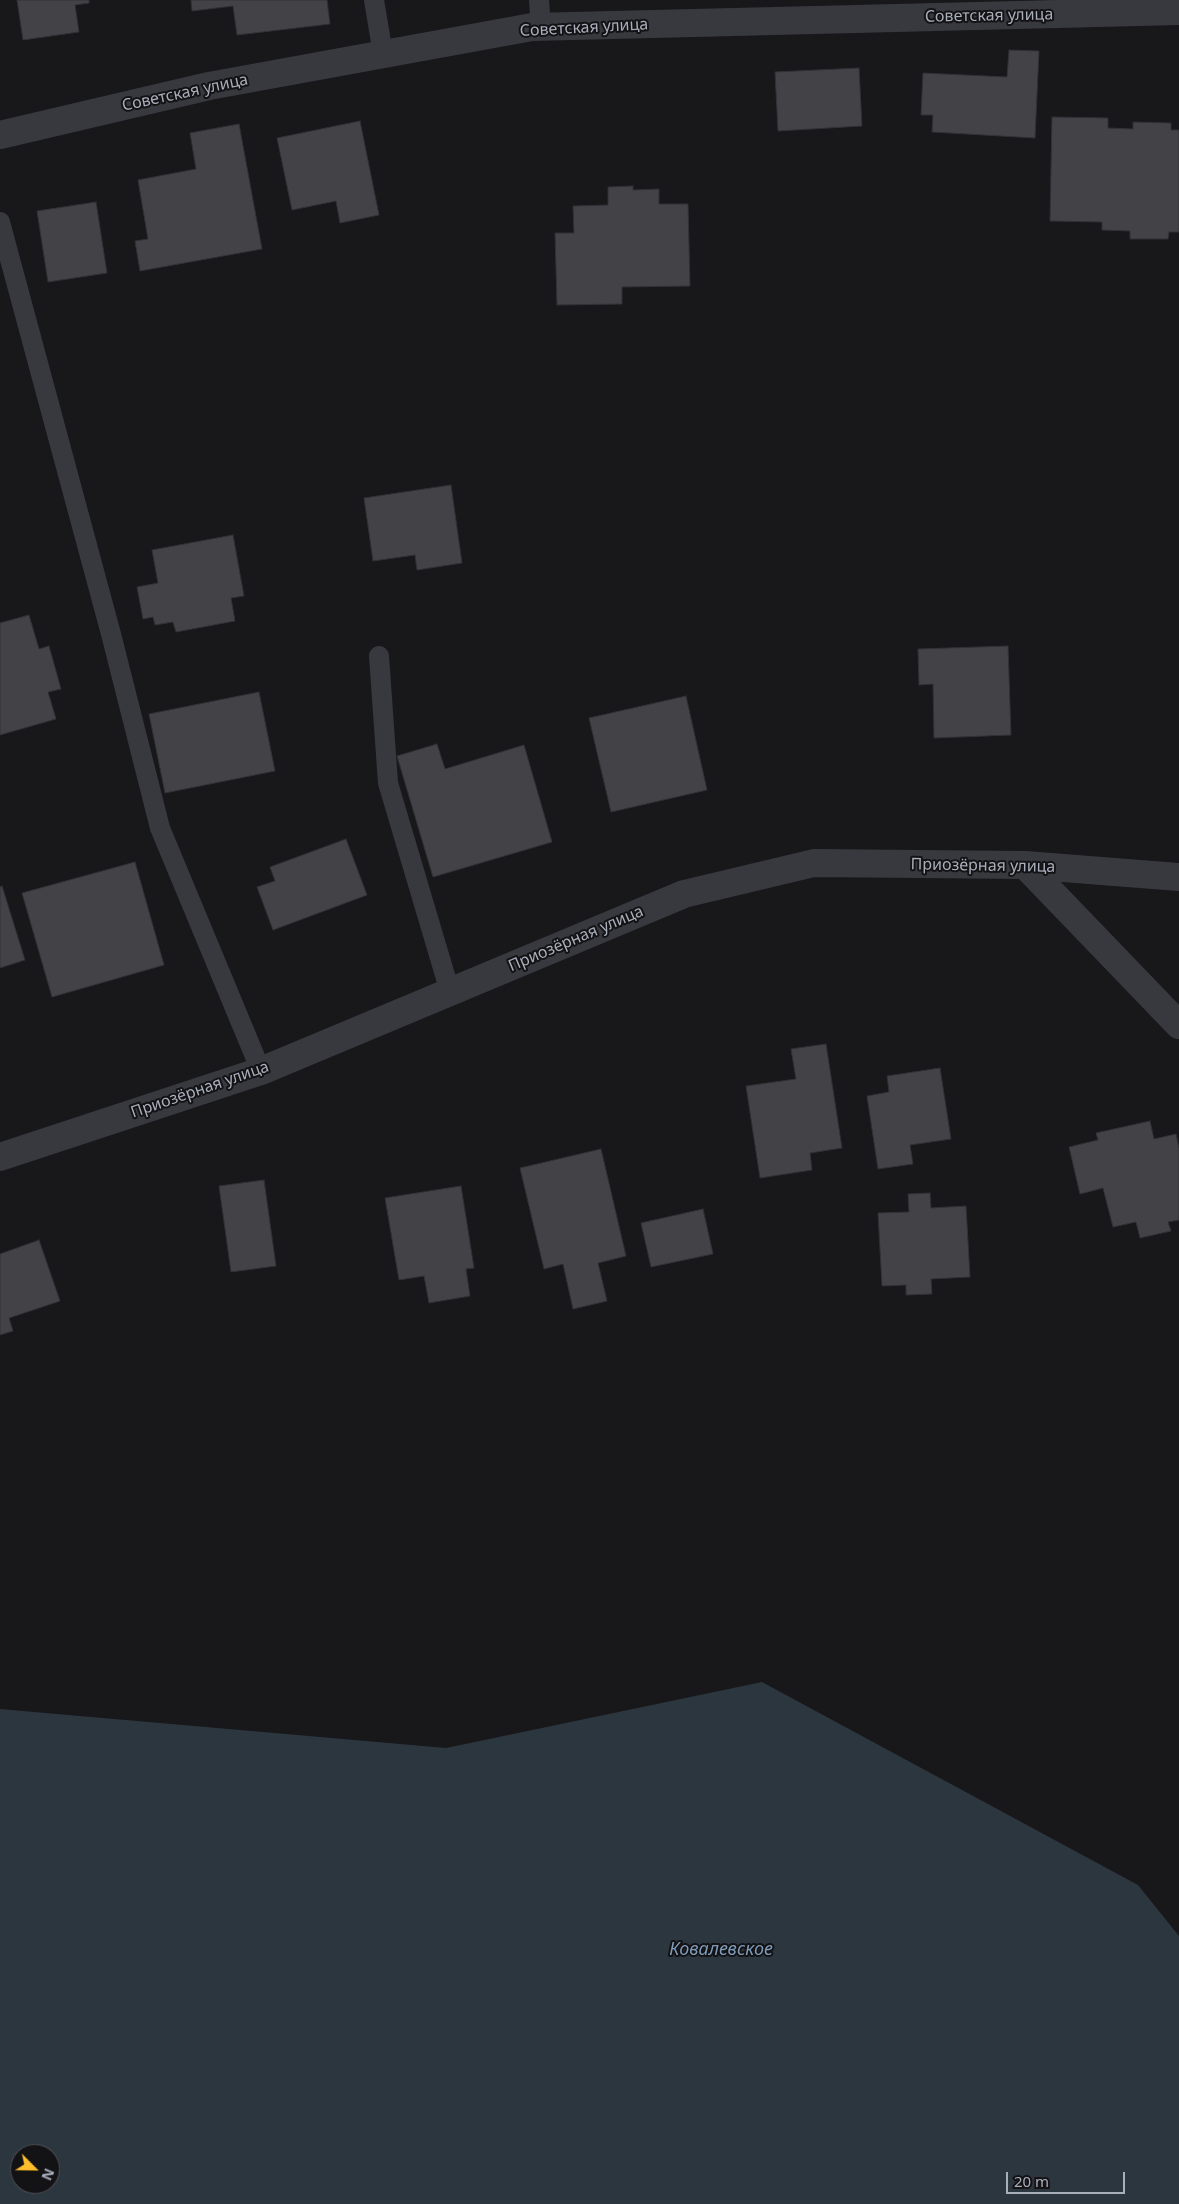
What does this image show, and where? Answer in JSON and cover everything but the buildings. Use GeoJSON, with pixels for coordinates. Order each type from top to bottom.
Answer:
{"type":"FeatureCollection","features":[{"type":"Feature","properties":{"kind":"street","name":"Советская улица"},"geometry":{"type":"LineString","coordinates":[[0,135],[209,86],[532,27],[1179,11]]}},
{"type":"Feature","properties":{"kind":"street","name":"Приозёрная улица"},"geometry":{"type":"LineString","coordinates":[[0,1157],[261,1071],[684,894],[814,863],[1025,865],[1179,877]]}},
{"type":"Feature","properties":{"kind":"street"},"geometry":{"type":"LineString","coordinates":[[1025,865],[1179,1024]]}},
{"type":"Feature","properties":{"kind":"lane"},"geometry":{"type":"LineString","coordinates":[[374,0],[383,54]]}},
{"type":"Feature","properties":{"kind":"lane"},"geometry":{"type":"LineString","coordinates":[[539,0],[541,27]]}},
{"type":"Feature","properties":{"kind":"lane"},"geometry":{"type":"LineString","coordinates":[[0,222],[108,625],[160,828],[261,1071]]}},
{"type":"Feature","properties":{"kind":"lane"},"geometry":{"type":"LineString","coordinates":[[379,656],[388,783],[450,992]]}},
{"type":"Feature","properties":{"kind":"water","name":"Ковалевское"},"geometry":{"type":"Polygon","coordinates":[[[762,1682],[1138,1885],[1179,1936],[1179,2204],[0,2204],[0,1709],[446,1748],[762,1682]]]}}]}
